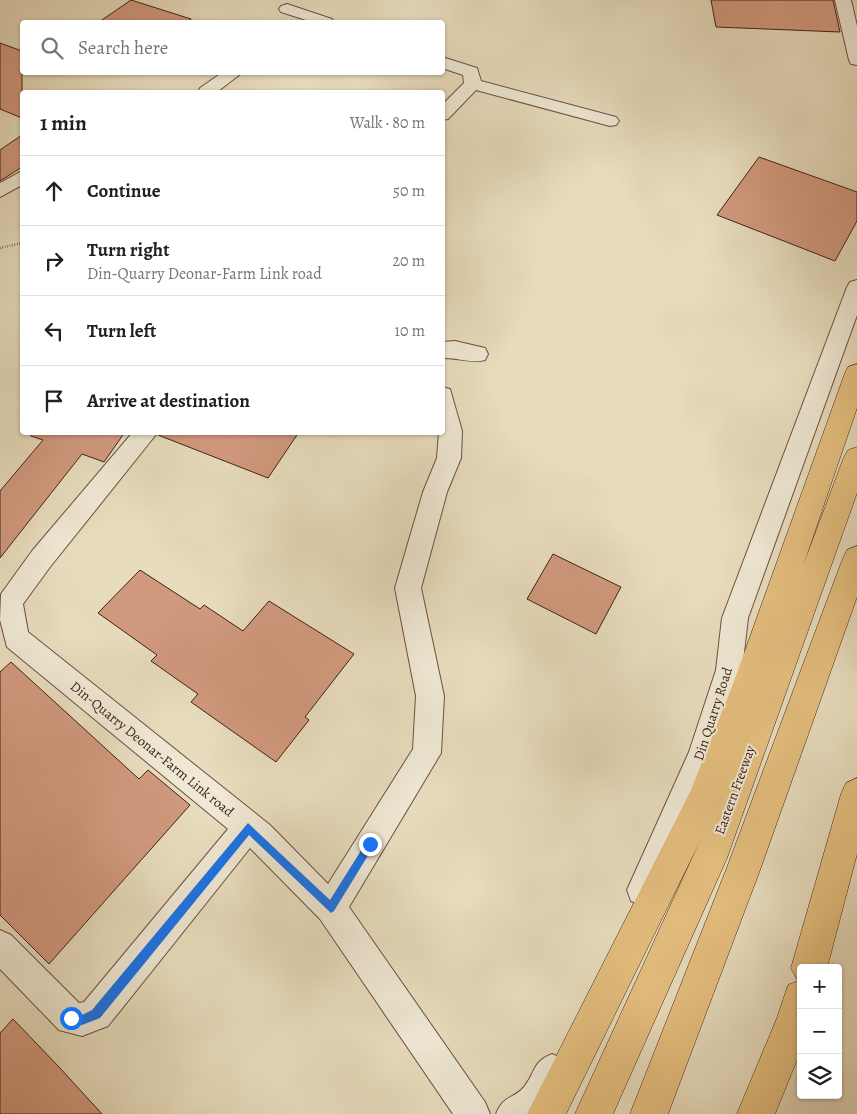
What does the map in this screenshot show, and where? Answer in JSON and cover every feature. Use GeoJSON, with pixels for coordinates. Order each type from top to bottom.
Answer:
{"type":"FeatureCollection","features":[{"type":"Feature","properties":{"kind":"highway"},"geometry":{"type":"LineString","coordinates":[[546,1114],[703,800],[748,684],[857,373]]}},
{"type":"Feature","properties":{"kind":"highway","name":"Eastern Freeway"},"geometry":{"type":"LineString","coordinates":[[594,1114],[710,858],[857,457]]}},
{"type":"Feature","properties":{"kind":"highway"},"geometry":{"type":"LineString","coordinates":[[649,1114],[744,870],[857,558]]}},
{"type":"Feature","properties":{"kind":"highway"},"geometry":{"type":"LineString","coordinates":[[810,964],[857,794]]}},
{"type":"Feature","properties":{"kind":"highway"},"geometry":{"type":"LineString","coordinates":[[756,1114],[798,1009]]}},
{"type":"Feature","properties":{"kind":"street"},"geometry":{"type":"LineString","coordinates":[[843,0],[857,60]]}},
{"type":"Feature","properties":{"kind":"street"},"geometry":{"type":"LineString","coordinates":[[286,11],[319,20]]}},
{"type":"Feature","properties":{"kind":"street"},"geometry":{"type":"LineString","coordinates":[[445,63],[471,72],[473,84]]}},
{"type":"Feature","properties":{"kind":"street"},"geometry":{"type":"LineString","coordinates":[[209,90],[231,75]]}},
{"type":"Feature","properties":{"kind":"street"},"geometry":{"type":"LineString","coordinates":[[445,112],[473,84]]}},
{"type":"Feature","properties":{"kind":"street"},"geometry":{"type":"LineString","coordinates":[[473,84],[610,121]]}},
{"type":"Feature","properties":{"kind":"street"},"geometry":{"type":"LineString","coordinates":[[0,191],[20,178]]}},
{"type":"Feature","properties":{"kind":"street","name":"Din Quarry Road"},"geometry":{"type":"LineString","coordinates":[[513,1114],[535,1100],[593,1002],[702,754],[729,670],[735,618],[857,287]]}},
{"type":"Feature","properties":{"kind":"street"},"geometry":{"type":"LineString","coordinates":[[445,350],[455,349],[477,354]]}},
{"type":"Feature","properties":{"kind":"street"},"geometry":{"type":"LineString","coordinates":[[331,908],[427,753],[430,696],[422,665],[419,637],[413,621],[408,588],[435,492],[449,458],[451,431],[445,407]]}},
{"type":"Feature","properties":{"kind":"street","name":"Din-Quarry Deonar-Farm Link road"},"geometry":{"type":"LineString","coordinates":[[144,435],[41,559],[10,602],[16,638],[248,828],[331,908],[473,1114]]}},
{"type":"Feature","properties":{"kind":"street"},"geometry":{"type":"LineString","coordinates":[[0,946],[71,1018],[82,1020],[96,1014],[248,828]]}},
{"type":"Feature","properties":{"kind":"path"},"geometry":{"type":"LineString","coordinates":[[0,248],[20,243]]}},
{"type":"Feature","properties":{"kind":"building"},"geometry":{"type":"Polygon","coordinates":[[[131,0],[191,19],[191,20],[102,20],[131,0]]]}},
{"type":"Feature","properties":{"kind":"building"},"geometry":{"type":"Polygon","coordinates":[[[711,0],[833,0],[840,32],[716,27],[711,0]]]}},
{"type":"Feature","properties":{"kind":"building"},"geometry":{"type":"Polygon","coordinates":[[[0,43],[20,50],[22,90],[20,90],[20,117],[0,109],[0,43]]]}},
{"type":"Feature","properties":{"kind":"building"},"geometry":{"type":"Polygon","coordinates":[[[20,136],[20,168],[0,181],[0,150],[20,136]]]}},
{"type":"Feature","properties":{"kind":"building"},"geometry":{"type":"Polygon","coordinates":[[[759,157],[857,192],[857,221],[835,261],[717,215],[759,157]]]}},
{"type":"Feature","properties":{"kind":"building"},"geometry":{"type":"Polygon","coordinates":[[[123,435],[104,462],[82,454],[0,558],[0,491],[43,440],[31,436],[123,435]]]}},
{"type":"Feature","properties":{"kind":"building"},"geometry":{"type":"Polygon","coordinates":[[[158,435],[297,435],[268,478],[158,435]]]}},
{"type":"Feature","properties":{"kind":"building"},"geometry":{"type":"Polygon","coordinates":[[[553,554],[621,587],[596,634],[527,599],[553,554]]]}},
{"type":"Feature","properties":{"kind":"building"},"geometry":{"type":"Polygon","coordinates":[[[140,570],[200,609],[204,605],[243,631],[269,601],[354,654],[305,717],[309,720],[276,762],[191,702],[198,694],[151,661],[157,655],[98,613],[140,570]]]}},
{"type":"Feature","properties":{"kind":"building"},"geometry":{"type":"Polygon","coordinates":[[[11,662],[139,779],[148,770],[190,805],[49,964],[0,915],[0,672],[11,662]]]}},
{"type":"Feature","properties":{"kind":"building"},"geometry":{"type":"Polygon","coordinates":[[[13,1019],[102,1114],[0,1114],[0,1033],[13,1019]]]}},
{"type":"Feature","properties":{"kind":"route"},"geometry":{"type":"LineString","coordinates":[[71,1018],[82,1020],[96,1014],[248,828],[259,836],[331,908],[370,844]]}}]}
